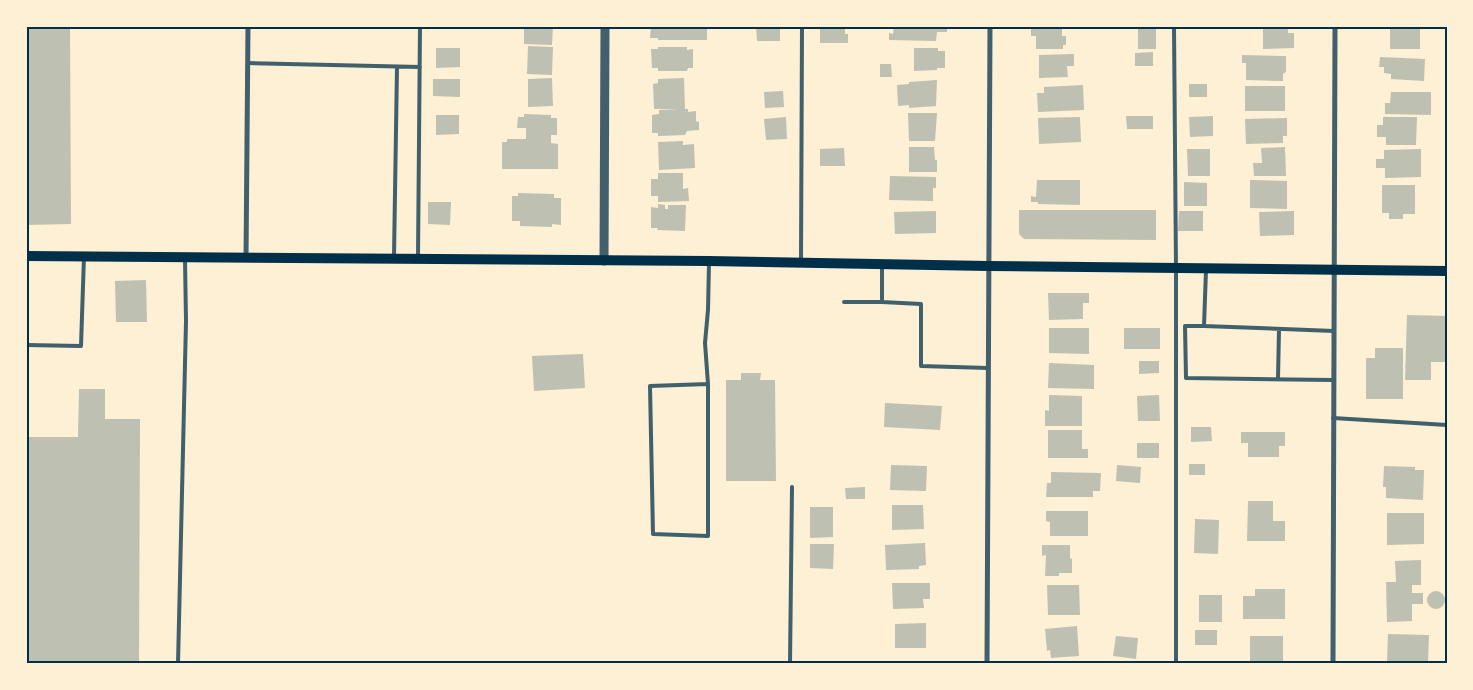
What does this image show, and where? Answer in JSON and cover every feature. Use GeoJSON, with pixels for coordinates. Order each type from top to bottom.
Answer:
{"type":"FeatureCollection","features":[{"type":"Feature","properties":{"kind":"main road"},"geometry":{"type":"LineString","coordinates":[[26,256],[709,261],[988,266],[1447,270]]}},
{"type":"Feature","properties":{"kind":"street"},"geometry":{"type":"LineString","coordinates":[[246,258],[248,26]]}},
{"type":"Feature","properties":{"kind":"street"},"geometry":{"type":"LineString","coordinates":[[604,261],[605,26]]}},
{"type":"Feature","properties":{"kind":"street"},"geometry":{"type":"LineString","coordinates":[[987,664],[990,26]]}},
{"type":"Feature","properties":{"kind":"street"},"geometry":{"type":"LineString","coordinates":[[1333,664],[1335,26]]}},
{"type":"Feature","properties":{"kind":"lane"},"geometry":{"type":"LineString","coordinates":[[418,260],[420,26]]}},
{"type":"Feature","properties":{"kind":"lane"},"geometry":{"type":"LineString","coordinates":[[801,262],[802,26]]}},
{"type":"Feature","properties":{"kind":"lane"},"geometry":{"type":"LineString","coordinates":[[1174,26],[1176,664]]}},
{"type":"Feature","properties":{"kind":"lane"},"geometry":{"type":"LineString","coordinates":[[248,63],[420,67]]}},
{"type":"Feature","properties":{"kind":"lane"},"geometry":{"type":"LineString","coordinates":[[394,260],[397,67]]}},
{"type":"Feature","properties":{"kind":"lane"},"geometry":{"type":"LineString","coordinates":[[26,345],[81,346],[84,256]]}},
{"type":"Feature","properties":{"kind":"lane"},"geometry":{"type":"LineString","coordinates":[[178,664],[186,320],[185,258]]}},
{"type":"Feature","properties":{"kind":"lane"},"geometry":{"type":"LineString","coordinates":[[708,384],[650,386],[653,534],[708,536],[708,384],[705,343],[709,261]]}},
{"type":"Feature","properties":{"kind":"lane"},"geometry":{"type":"LineString","coordinates":[[882,264],[882,302]]}},
{"type":"Feature","properties":{"kind":"lane"},"geometry":{"type":"LineString","coordinates":[[1204,326],[1206,268]]}},
{"type":"Feature","properties":{"kind":"lane"},"geometry":{"type":"LineString","coordinates":[[844,302],[921,304],[921,366],[988,368]]}},
{"type":"Feature","properties":{"kind":"lane"},"geometry":{"type":"LineString","coordinates":[[1333,380],[1186,378],[1185,326],[1334,331]]}},
{"type":"Feature","properties":{"kind":"lane"},"geometry":{"type":"LineString","coordinates":[[1278,379],[1279,329]]}},
{"type":"Feature","properties":{"kind":"lane"},"geometry":{"type":"LineString","coordinates":[[1333,418],[1447,425]]}},
{"type":"Feature","properties":{"kind":"lane"},"geometry":{"type":"LineString","coordinates":[[790,664],[792,487]]}},
{"type":"Feature","properties":{"kind":"building"},"geometry":{"type":"Polygon","coordinates":[[[26,26],[70,26],[71,224],[26,225],[26,26]]]}},
{"type":"Feature","properties":{"kind":"building"},"geometry":{"type":"Polygon","coordinates":[[[524,26],[553,26],[552,45],[524,44],[524,26]]]}},
{"type":"Feature","properties":{"kind":"building"},"geometry":{"type":"Polygon","coordinates":[[[651,26],[707,26],[707,40],[658,40],[658,38],[650,38],[651,26]]]}},
{"type":"Feature","properties":{"kind":"building"},"geometry":{"type":"Polygon","coordinates":[[[756,26],[780,26],[780,41],[757,41],[756,26]]]}},
{"type":"Feature","properties":{"kind":"building"},"geometry":{"type":"Polygon","coordinates":[[[820,26],[845,28],[845,34],[848,34],[848,43],[820,43],[820,26]]]}},
{"type":"Feature","properties":{"kind":"building"},"geometry":{"type":"Polygon","coordinates":[[[894,26],[947,26],[947,32],[937,32],[936,41],[889,40],[889,33],[893,34],[894,26]]]}},
{"type":"Feature","properties":{"kind":"building"},"geometry":{"type":"Polygon","coordinates":[[[1031,26],[1062,26],[1062,36],[1066,36],[1066,45],[1063,45],[1063,49],[1036,49],[1036,36],[1031,36],[1031,26]]]}},
{"type":"Feature","properties":{"kind":"building"},"geometry":{"type":"Polygon","coordinates":[[[1263,26],[1288,26],[1288,33],[1294,33],[1294,48],[1263,49],[1263,26]]]}},
{"type":"Feature","properties":{"kind":"building"},"geometry":{"type":"Polygon","coordinates":[[[1390,26],[1420,26],[1420,49],[1390,49],[1390,26]]]}},
{"type":"Feature","properties":{"kind":"building"},"geometry":{"type":"Polygon","coordinates":[[[1138,28],[1156,28],[1156,49],[1138,49],[1138,28]]]}},
{"type":"Feature","properties":{"kind":"building"},"geometry":{"type":"Polygon","coordinates":[[[528,46],[553,47],[552,75],[527,74],[528,46]]]}},
{"type":"Feature","properties":{"kind":"building"},"geometry":{"type":"Polygon","coordinates":[[[658,47],[687,47],[687,50],[693,49],[693,68],[688,68],[687,71],[658,71],[658,68],[652,68],[651,49],[658,49],[658,47]]]}},
{"type":"Feature","properties":{"kind":"building"},"geometry":{"type":"Polygon","coordinates":[[[436,48],[460,48],[460,67],[436,68],[436,48]]]}},
{"type":"Feature","properties":{"kind":"building"},"geometry":{"type":"Polygon","coordinates":[[[914,48],[938,48],[938,51],[945,51],[945,68],[914,71],[914,48]]]}},
{"type":"Feature","properties":{"kind":"building"},"geometry":{"type":"Polygon","coordinates":[[[1153,52],[1153,66],[1135,66],[1135,53],[1153,52]]]}},
{"type":"Feature","properties":{"kind":"building"},"geometry":{"type":"Polygon","coordinates":[[[1074,54],[1074,66],[1067,66],[1068,77],[1039,78],[1039,55],[1074,54]]]}},
{"type":"Feature","properties":{"kind":"building"},"geometry":{"type":"Polygon","coordinates":[[[1242,55],[1286,56],[1286,72],[1283,74],[1283,81],[1246,80],[1246,63],[1242,63],[1242,55]]]}},
{"type":"Feature","properties":{"kind":"building"},"geometry":{"type":"Polygon","coordinates":[[[1380,57],[1425,59],[1424,81],[1391,79],[1391,74],[1384,73],[1384,67],[1379,67],[1380,57]]]}},
{"type":"Feature","properties":{"kind":"building"},"geometry":{"type":"Polygon","coordinates":[[[880,64],[891,64],[892,77],[880,77],[880,64]]]}},
{"type":"Feature","properties":{"kind":"building"},"geometry":{"type":"Polygon","coordinates":[[[552,78],[553,106],[528,107],[528,79],[552,78]]]}},
{"type":"Feature","properties":{"kind":"building"},"geometry":{"type":"Polygon","coordinates":[[[684,78],[685,109],[688,109],[688,112],[696,111],[696,121],[699,122],[699,130],[687,131],[685,135],[658,136],[658,133],[652,133],[652,115],[659,114],[659,110],[679,109],[654,109],[653,84],[658,83],[658,79],[684,78]]]}},
{"type":"Feature","properties":{"kind":"building"},"geometry":{"type":"Polygon","coordinates":[[[433,79],[460,79],[460,97],[433,96],[433,79]]]}},
{"type":"Feature","properties":{"kind":"building"},"geometry":{"type":"Polygon","coordinates":[[[937,80],[936,106],[909,108],[909,105],[898,106],[897,85],[937,80]]]}},
{"type":"Feature","properties":{"kind":"building"},"geometry":{"type":"Polygon","coordinates":[[[1189,84],[1207,84],[1207,97],[1189,97],[1189,84]]]}},
{"type":"Feature","properties":{"kind":"building"},"geometry":{"type":"Polygon","coordinates":[[[1083,85],[1084,110],[1038,112],[1037,93],[1044,93],[1044,87],[1083,85]]]}},
{"type":"Feature","properties":{"kind":"building"},"geometry":{"type":"Polygon","coordinates":[[[1245,86],[1285,86],[1285,111],[1245,111],[1245,86]]]}},
{"type":"Feature","properties":{"kind":"building"},"geometry":{"type":"Polygon","coordinates":[[[783,91],[784,107],[765,108],[764,92],[783,91]]]}},
{"type":"Feature","properties":{"kind":"building"},"geometry":{"type":"Polygon","coordinates":[[[1391,92],[1431,92],[1431,115],[1385,114],[1385,103],[1390,103],[1391,92]]]}},
{"type":"Feature","properties":{"kind":"building"},"geometry":{"type":"Polygon","coordinates":[[[908,113],[937,113],[935,141],[909,141],[908,113]]]}},
{"type":"Feature","properties":{"kind":"building"},"geometry":{"type":"Polygon","coordinates":[[[524,114],[551,115],[551,118],[557,118],[557,135],[551,135],[551,143],[558,144],[558,169],[502,169],[502,142],[507,142],[507,139],[526,139],[526,128],[517,128],[518,117],[524,117],[524,114]]]}},
{"type":"Feature","properties":{"kind":"building"},"geometry":{"type":"Polygon","coordinates":[[[436,115],[459,115],[459,134],[436,135],[436,115]]]}},
{"type":"Feature","properties":{"kind":"building"},"geometry":{"type":"Polygon","coordinates":[[[1126,116],[1153,116],[1153,129],[1127,129],[1126,116]]]}},
{"type":"Feature","properties":{"kind":"building"},"geometry":{"type":"Polygon","coordinates":[[[1213,116],[1213,136],[1190,137],[1189,117],[1213,116]]]}},
{"type":"Feature","properties":{"kind":"building"},"geometry":{"type":"Polygon","coordinates":[[[786,117],[787,139],[766,140],[764,119],[786,117]]]}},
{"type":"Feature","properties":{"kind":"building"},"geometry":{"type":"Polygon","coordinates":[[[1080,117],[1081,142],[1039,144],[1038,118],[1080,117]]]}},
{"type":"Feature","properties":{"kind":"building"},"geometry":{"type":"Polygon","coordinates":[[[1383,117],[1417,117],[1416,145],[1386,145],[1386,137],[1377,137],[1377,125],[1383,125],[1383,117]]]}},
{"type":"Feature","properties":{"kind":"building"},"geometry":{"type":"Polygon","coordinates":[[[1287,118],[1287,136],[1283,136],[1283,143],[1246,144],[1245,119],[1287,118]]]}},
{"type":"Feature","properties":{"kind":"building"},"geometry":{"type":"Polygon","coordinates":[[[683,141],[683,145],[694,144],[695,168],[659,170],[658,142],[683,141]]]}},
{"type":"Feature","properties":{"kind":"building"},"geometry":{"type":"Polygon","coordinates":[[[909,147],[934,147],[937,172],[909,172],[909,147]]]}},
{"type":"Feature","properties":{"kind":"building"},"geometry":{"type":"Polygon","coordinates":[[[1285,147],[1286,176],[1254,176],[1253,163],[1262,163],[1261,148],[1285,147]]]}},
{"type":"Feature","properties":{"kind":"building"},"geometry":{"type":"Polygon","coordinates":[[[844,148],[845,166],[820,166],[820,149],[844,148]]]}},
{"type":"Feature","properties":{"kind":"building"},"geometry":{"type":"Polygon","coordinates":[[[1187,149],[1210,149],[1210,176],[1188,176],[1187,149]]]}},
{"type":"Feature","properties":{"kind":"building"},"geometry":{"type":"Polygon","coordinates":[[[1421,149],[1421,177],[1385,178],[1385,168],[1376,168],[1376,159],[1384,159],[1384,150],[1421,149]]]}},
{"type":"Feature","properties":{"kind":"building"},"geometry":{"type":"Polygon","coordinates":[[[658,173],[683,173],[683,189],[688,188],[689,201],[658,202],[658,196],[651,196],[651,179],[658,179],[658,173]]]}},
{"type":"Feature","properties":{"kind":"building"},"geometry":{"type":"Polygon","coordinates":[[[890,176],[936,177],[936,188],[933,188],[933,201],[889,200],[890,176]]]}},
{"type":"Feature","properties":{"kind":"building"},"geometry":{"type":"Polygon","coordinates":[[[1037,180],[1080,180],[1080,205],[1038,204],[1038,202],[1031,202],[1031,196],[1036,197],[1037,180]]]}},
{"type":"Feature","properties":{"kind":"building"},"geometry":{"type":"Polygon","coordinates":[[[1250,180],[1287,181],[1287,209],[1250,208],[1250,180]]]}},
{"type":"Feature","properties":{"kind":"building"},"geometry":{"type":"Polygon","coordinates":[[[1184,182],[1207,183],[1207,206],[1184,206],[1184,182]]]}},
{"type":"Feature","properties":{"kind":"building"},"geometry":{"type":"Polygon","coordinates":[[[1382,185],[1415,185],[1415,214],[1403,214],[1403,219],[1389,219],[1389,213],[1382,213],[1382,185]]]}},
{"type":"Feature","properties":{"kind":"building"},"geometry":{"type":"Polygon","coordinates":[[[518,193],[554,194],[554,198],[561,198],[561,225],[552,224],[552,227],[520,226],[520,221],[512,221],[512,196],[518,196],[518,193]]]}},
{"type":"Feature","properties":{"kind":"building"},"geometry":{"type":"Polygon","coordinates":[[[428,202],[451,202],[450,225],[428,224],[428,202]]]}},
{"type":"Feature","properties":{"kind":"building"},"geometry":{"type":"Polygon","coordinates":[[[658,204],[665,205],[665,209],[668,209],[668,205],[686,205],[685,231],[651,228],[651,207],[658,208],[658,204]]]}},
{"type":"Feature","properties":{"kind":"building"},"geometry":{"type":"Polygon","coordinates":[[[1019,210],[1156,210],[1156,240],[1024,239],[1019,234],[1019,210]]]}},
{"type":"Feature","properties":{"kind":"building"},"geometry":{"type":"Polygon","coordinates":[[[936,211],[936,233],[895,234],[894,212],[936,211]]]}},
{"type":"Feature","properties":{"kind":"building"},"geometry":{"type":"Polygon","coordinates":[[[1179,211],[1203,211],[1203,231],[1178,231],[1179,211]]]}},
{"type":"Feature","properties":{"kind":"building"},"geometry":{"type":"Polygon","coordinates":[[[1294,211],[1294,235],[1260,236],[1259,212],[1294,211]]]}},
{"type":"Feature","properties":{"kind":"building"},"geometry":{"type":"Polygon","coordinates":[[[146,280],[147,322],[116,322],[115,281],[146,280]]]}},
{"type":"Feature","properties":{"kind":"building"},"geometry":{"type":"Polygon","coordinates":[[[1048,293],[1089,293],[1089,303],[1083,303],[1083,319],[1049,320],[1048,293]]]}},
{"type":"Feature","properties":{"kind":"building"},"geometry":{"type":"Polygon","coordinates":[[[1407,315],[1447,316],[1447,362],[1431,362],[1431,380],[1405,380],[1407,315]]]}},
{"type":"Feature","properties":{"kind":"building"},"geometry":{"type":"Polygon","coordinates":[[[1049,328],[1089,328],[1089,354],[1049,353],[1049,328]]]}},
{"type":"Feature","properties":{"kind":"building"},"geometry":{"type":"Polygon","coordinates":[[[1124,328],[1160,328],[1160,349],[1124,349],[1124,328]]]}},
{"type":"Feature","properties":{"kind":"building"},"geometry":{"type":"Polygon","coordinates":[[[1375,348],[1403,348],[1403,399],[1366,399],[1366,358],[1375,358],[1375,348]]]}},
{"type":"Feature","properties":{"kind":"building"},"geometry":{"type":"Polygon","coordinates":[[[583,354],[585,388],[534,391],[532,356],[583,354]]]}},
{"type":"Feature","properties":{"kind":"building"},"geometry":{"type":"Polygon","coordinates":[[[1139,361],[1159,361],[1159,373],[1139,374],[1139,361]]]}},
{"type":"Feature","properties":{"kind":"building"},"geometry":{"type":"Polygon","coordinates":[[[1049,363],[1094,365],[1094,389],[1048,388],[1049,363]]]}},
{"type":"Feature","properties":{"kind":"building"},"geometry":{"type":"Polygon","coordinates":[[[741,373],[761,373],[760,380],[775,380],[776,481],[726,481],[726,380],[741,380],[741,373]]]}},
{"type":"Feature","properties":{"kind":"building"},"geometry":{"type":"Polygon","coordinates":[[[79,389],[105,389],[105,419],[140,419],[139,664],[26,664],[26,437],[78,437],[79,389]]]}},
{"type":"Feature","properties":{"kind":"building"},"geometry":{"type":"Polygon","coordinates":[[[1049,395],[1082,396],[1082,426],[1045,426],[1045,410],[1049,411],[1049,395]]]}},
{"type":"Feature","properties":{"kind":"building"},"geometry":{"type":"Polygon","coordinates":[[[1159,395],[1160,421],[1138,421],[1137,396],[1159,395]]]}},
{"type":"Feature","properties":{"kind":"building"},"geometry":{"type":"Polygon","coordinates":[[[885,403],[942,406],[940,430],[884,427],[885,403]]]}},
{"type":"Feature","properties":{"kind":"building"},"geometry":{"type":"Polygon","coordinates":[[[1191,427],[1211,427],[1212,441],[1191,442],[1191,427]]]}},
{"type":"Feature","properties":{"kind":"building"},"geometry":{"type":"Polygon","coordinates":[[[1048,430],[1082,430],[1082,449],[1088,449],[1088,458],[1048,458],[1048,430]]]}},
{"type":"Feature","properties":{"kind":"building"},"geometry":{"type":"Polygon","coordinates":[[[1241,432],[1285,432],[1285,446],[1279,446],[1279,457],[1248,457],[1248,443],[1241,443],[1241,432]]]}},
{"type":"Feature","properties":{"kind":"building"},"geometry":{"type":"Polygon","coordinates":[[[1137,443],[1159,443],[1159,458],[1137,458],[1137,443]]]}},
{"type":"Feature","properties":{"kind":"building"},"geometry":{"type":"Polygon","coordinates":[[[1189,464],[1205,464],[1205,475],[1189,475],[1189,464]]]}},
{"type":"Feature","properties":{"kind":"building"},"geometry":{"type":"Polygon","coordinates":[[[891,465],[927,466],[926,491],[890,490],[891,465]]]}},
{"type":"Feature","properties":{"kind":"building"},"geometry":{"type":"Polygon","coordinates":[[[1117,465],[1141,467],[1140,483],[1116,481],[1117,465]]]}},
{"type":"Feature","properties":{"kind":"building"},"geometry":{"type":"Polygon","coordinates":[[[1384,466],[1415,467],[1415,470],[1424,470],[1423,500],[1386,498],[1386,487],[1383,487],[1384,466]]]}},
{"type":"Feature","properties":{"kind":"building"},"geometry":{"type":"Polygon","coordinates":[[[1051,472],[1101,473],[1100,491],[1093,491],[1093,497],[1046,497],[1047,483],[1051,483],[1051,472]]]}},
{"type":"Feature","properties":{"kind":"building"},"geometry":{"type":"Polygon","coordinates":[[[865,487],[865,499],[846,499],[845,488],[865,487]]]}},
{"type":"Feature","properties":{"kind":"building"},"geometry":{"type":"Polygon","coordinates":[[[1248,501],[1273,501],[1273,521],[1285,521],[1285,541],[1247,541],[1248,501]]]}},
{"type":"Feature","properties":{"kind":"building"},"geometry":{"type":"Polygon","coordinates":[[[892,505],[923,505],[924,529],[892,530],[892,505]]]}},
{"type":"Feature","properties":{"kind":"building"},"geometry":{"type":"Polygon","coordinates":[[[810,507],[833,507],[833,537],[810,538],[810,507]]]}},
{"type":"Feature","properties":{"kind":"building"},"geometry":{"type":"Polygon","coordinates":[[[1046,511],[1088,511],[1088,536],[1050,536],[1050,522],[1046,521],[1046,511]]]}},
{"type":"Feature","properties":{"kind":"building"},"geometry":{"type":"Polygon","coordinates":[[[1387,513],[1424,513],[1424,544],[1387,545],[1387,513]]]}},
{"type":"Feature","properties":{"kind":"building"},"geometry":{"type":"Polygon","coordinates":[[[1195,519],[1219,520],[1218,554],[1194,553],[1195,519]]]}},
{"type":"Feature","properties":{"kind":"building"},"geometry":{"type":"Polygon","coordinates":[[[925,543],[926,565],[919,566],[919,569],[886,570],[885,545],[925,543]]]}},
{"type":"Feature","properties":{"kind":"building"},"geometry":{"type":"Polygon","coordinates":[[[810,544],[834,544],[833,569],[810,568],[810,544]]]}},
{"type":"Feature","properties":{"kind":"building"},"geometry":{"type":"Polygon","coordinates":[[[1042,545],[1070,545],[1072,573],[1059,573],[1059,576],[1045,576],[1046,555],[1042,556],[1042,545]]]}},
{"type":"Feature","properties":{"kind":"building"},"geometry":{"type":"Polygon","coordinates":[[[1421,560],[1421,585],[1412,585],[1412,593],[1423,593],[1423,604],[1412,604],[1412,621],[1387,622],[1386,582],[1396,582],[1395,561],[1421,560]]]}},
{"type":"Feature","properties":{"kind":"building"},"geometry":{"type":"Polygon","coordinates":[[[892,583],[930,583],[930,599],[923,599],[924,608],[893,609],[892,583]]]}},
{"type":"Feature","properties":{"kind":"building"},"geometry":{"type":"Polygon","coordinates":[[[1047,585],[1079,585],[1080,615],[1048,615],[1047,585]]]}},
{"type":"Feature","properties":{"kind":"building"},"geometry":{"type":"Polygon","coordinates":[[[1255,589],[1285,589],[1285,619],[1243,619],[1243,596],[1255,596],[1255,589]]]}},
{"type":"Feature","properties":{"kind":"building"},"geometry":{"type":"Polygon","coordinates":[[[1432,591],[1440,591],[1445,596],[1443,607],[1432,609],[1427,604],[1427,596],[1432,591]]]}},
{"type":"Feature","properties":{"kind":"building"},"geometry":{"type":"Polygon","coordinates":[[[1199,595],[1222,595],[1222,622],[1199,622],[1199,595]]]}},
{"type":"Feature","properties":{"kind":"building"},"geometry":{"type":"Polygon","coordinates":[[[926,623],[926,648],[895,648],[895,624],[926,623]]]}},
{"type":"Feature","properties":{"kind":"building"},"geometry":{"type":"Polygon","coordinates":[[[1077,626],[1079,656],[1051,658],[1050,650],[1047,651],[1045,629],[1077,626]]]}},
{"type":"Feature","properties":{"kind":"building"},"geometry":{"type":"Polygon","coordinates":[[[1195,630],[1217,630],[1217,645],[1195,645],[1195,630]]]}},
{"type":"Feature","properties":{"kind":"building"},"geometry":{"type":"Polygon","coordinates":[[[1388,634],[1429,635],[1428,662],[1387,661],[1388,634]]]}},
{"type":"Feature","properties":{"kind":"building"},"geometry":{"type":"Polygon","coordinates":[[[1116,636],[1138,638],[1136,659],[1113,656],[1116,636]]]}},
{"type":"Feature","properties":{"kind":"building"},"geometry":{"type":"Polygon","coordinates":[[[1250,636],[1283,636],[1283,664],[1250,664],[1250,636]]]}}]}
